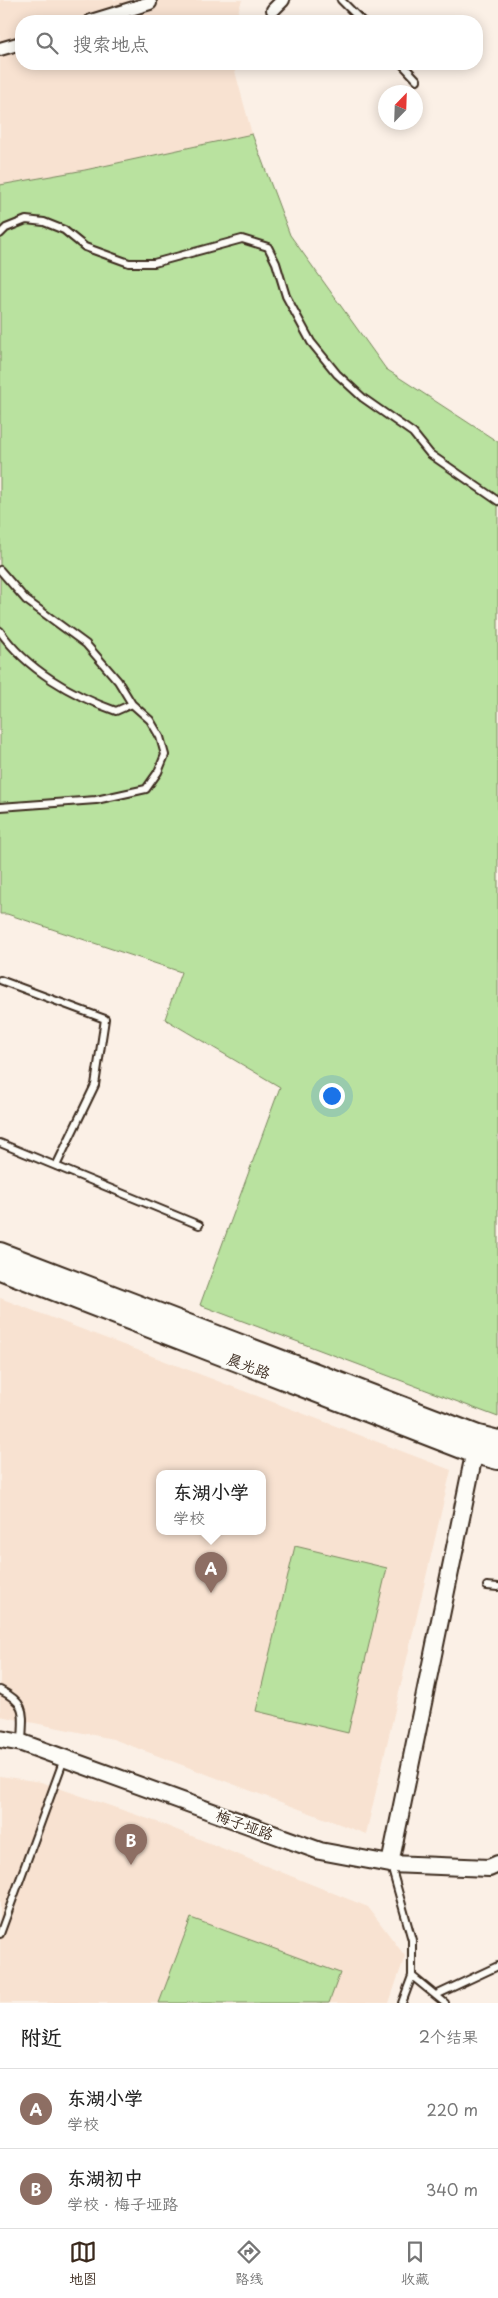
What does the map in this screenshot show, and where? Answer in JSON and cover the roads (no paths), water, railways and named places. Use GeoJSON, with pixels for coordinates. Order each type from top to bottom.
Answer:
{"type":"FeatureCollection","features":[{"type":"Feature","properties":{"kind":"main road","name":"晨光路"},"geometry":{"type":"LineString","coordinates":[[0,1253],[476,1444],[498,1459]]}},
{"type":"Feature","properties":{"kind":"main road","name":"晨光路"},"geometry":{"type":"LineString","coordinates":[[0,1269],[476,1444],[498,1441]]}},
{"type":"Feature","properties":{"kind":"street"},"geometry":{"type":"LineString","coordinates":[[273,10],[283,0]]}},
{"type":"Feature","properties":{"kind":"street"},"geometry":{"type":"LineString","coordinates":[[111,15],[150,3]]}},
{"type":"Feature","properties":{"kind":"street"},"geometry":{"type":"LineString","coordinates":[[1,45],[15,44]]}},
{"type":"Feature","properties":{"kind":"street"},"geometry":{"type":"LineString","coordinates":[[390,1864],[476,1444]]}},
{"type":"Feature","properties":{"kind":"street","name":"梅子垭路"},"geometry":{"type":"LineString","coordinates":[[0,1739],[22,1743],[320,1851],[390,1864],[489,1868],[498,1864]]}},
{"type":"Feature","properties":{"kind":"lane"},"geometry":{"type":"LineString","coordinates":[[341,0],[356,15]]}},
{"type":"Feature","properties":{"kind":"lane"},"geometry":{"type":"LineString","coordinates":[[408,70],[418,80]]}},
{"type":"Feature","properties":{"kind":"lane"},"geometry":{"type":"LineString","coordinates":[[0,234],[6,228],[26,220],[44,222],[64,230],[85,247],[129,263],[154,263],[242,239],[268,247],[276,263],[286,296],[312,342],[337,374],[363,398],[413,433],[430,454],[498,501]]}},
{"type":"Feature","properties":{"kind":"lane"},"geometry":{"type":"LineString","coordinates":[[0,570],[26,600],[86,644],[118,681],[132,704],[150,720],[160,737],[165,756],[158,772],[146,788],[96,800],[0,807]]}},
{"type":"Feature","properties":{"kind":"lane"},"geometry":{"type":"LineString","coordinates":[[0,631],[37,670],[77,696],[116,710],[132,704]]}},
{"type":"Feature","properties":{"kind":"lane"},"geometry":{"type":"LineString","coordinates":[[0,980],[105,1018],[95,1085],[56,1166]]}},
{"type":"Feature","properties":{"kind":"lane"},"geometry":{"type":"LineString","coordinates":[[0,1143],[199,1225]]}},
{"type":"Feature","properties":{"kind":"lane"},"geometry":{"type":"LineString","coordinates":[[487,1586],[498,1587]]}},
{"type":"Feature","properties":{"kind":"lane"},"geometry":{"type":"LineString","coordinates":[[0,1690],[15,1698],[24,1709],[22,1743]]}},
{"type":"Feature","properties":{"kind":"lane"},"geometry":{"type":"LineString","coordinates":[[0,1934],[64,1758]]}},
{"type":"Feature","properties":{"kind":"lane"},"geometry":{"type":"LineString","coordinates":[[390,1864],[412,1940],[412,1976],[402,2003]]}},
{"type":"Feature","properties":{"kind":"lane"},"geometry":{"type":"LineString","coordinates":[[436,1995],[498,1966]]}},
{"type":"Feature","properties":{"kind":"lane"},"geometry":{"type":"LineString","coordinates":[[412,1976],[445,2003]]}},
{"type":"Feature","properties":{"kind":"place","name":"东湖小学"},"geometry":{"type":"Point","coordinates":[211,1593]}},
{"type":"Feature","properties":{"kind":"place","name":"东湖初中"},"geometry":{"type":"Point","coordinates":[131,1865]}}]}
